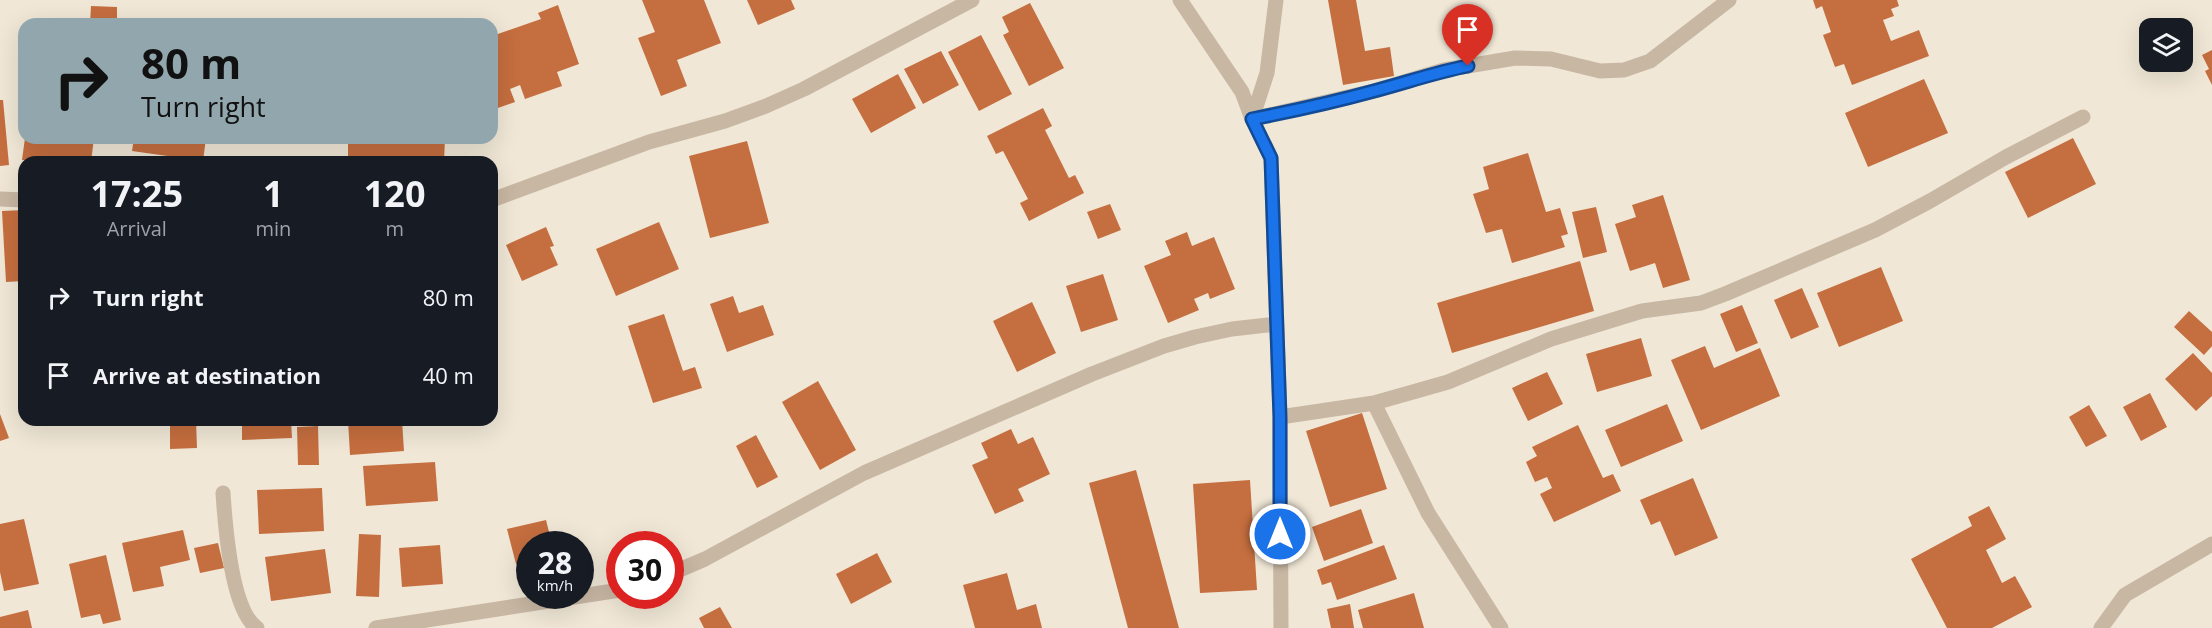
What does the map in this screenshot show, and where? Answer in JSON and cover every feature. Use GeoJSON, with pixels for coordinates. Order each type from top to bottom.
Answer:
{"type":"FeatureCollection","features":[{"type":"Feature","properties":{"kind":"street"},"geometry":{"type":"LineString","coordinates":[[498,198],[649,142],[725,121],[766,106],[804,89],[972,0]]}},
{"type":"Feature","properties":{"kind":"street"},"geometry":{"type":"LineString","coordinates":[[1180,0],[1242,92],[1271,158],[1280,417],[1281,628]]}},
{"type":"Feature","properties":{"kind":"street"},"geometry":{"type":"LineString","coordinates":[[1252,119],[1268,74],[1276,0]]}},
{"type":"Feature","properties":{"kind":"street"},"geometry":{"type":"LineString","coordinates":[[1252,119],[1374,91],[1444,70],[1515,58],[1551,59],[1600,71],[1623,70],[1650,61],[1728,0]]}},
{"type":"Feature","properties":{"kind":"street"},"geometry":{"type":"LineString","coordinates":[[1280,417],[1374,403],[1448,382],[1551,339],[1642,311],[1701,303],[1875,230],[2083,117]]}},
{"type":"Feature","properties":{"kind":"street"},"geometry":{"type":"LineString","coordinates":[[0,199],[18,200]]}},
{"type":"Feature","properties":{"kind":"street"},"geometry":{"type":"LineString","coordinates":[[684,568],[705,559],[864,473],[1092,374],[1164,346],[1195,337],[1232,329],[1276,324]]}},
{"type":"Feature","properties":{"kind":"street"},"geometry":{"type":"LineString","coordinates":[[1374,403],[1428,513],[1501,628]]}},
{"type":"Feature","properties":{"kind":"street"},"geometry":{"type":"LineString","coordinates":[[223,493],[225,531],[232,572],[242,604],[252,625],[257,628]]}},
{"type":"Feature","properties":{"kind":"street"},"geometry":{"type":"LineString","coordinates":[[2101,628],[2125,595],[2212,544]]}},
{"type":"Feature","properties":{"kind":"street"},"geometry":{"type":"LineString","coordinates":[[376,628],[606,592]]}},
{"type":"Feature","properties":{"kind":"building"},"geometry":{"type":"Polygon","coordinates":[[[642,0],[704,0],[721,43],[677,60],[687,86],[661,96],[638,38],[655,32],[642,0]]]}},
{"type":"Feature","properties":{"kind":"building"},"geometry":{"type":"Polygon","coordinates":[[[747,0],[791,0],[795,9],[758,25],[747,0]]]}},
{"type":"Feature","properties":{"kind":"building"},"geometry":{"type":"Polygon","coordinates":[[[1328,0],[1356,0],[1365,51],[1390,47],[1394,76],[1343,85],[1328,0]]]}},
{"type":"Feature","properties":{"kind":"building"},"geometry":{"type":"Polygon","coordinates":[[[1813,0],[1897,0],[1899,6],[1891,9],[1894,16],[1883,20],[1891,41],[1919,30],[1929,56],[1852,85],[1844,64],[1835,67],[1823,35],[1831,32],[1822,6],[1816,9],[1813,0]]]}},
{"type":"Feature","properties":{"kind":"building"},"geometry":{"type":"Polygon","coordinates":[[[1030,3],[1064,68],[1029,86],[1003,35],[1009,32],[1002,17],[1030,3]]]}},
{"type":"Feature","properties":{"kind":"building"},"geometry":{"type":"Polygon","coordinates":[[[558,5],[579,64],[557,72],[562,86],[525,99],[520,85],[510,89],[515,102],[498,108],[498,34],[541,19],[538,13],[558,5]]]}},
{"type":"Feature","properties":{"kind":"building"},"geometry":{"type":"Polygon","coordinates":[[[91,6],[117,7],[117,18],[90,18],[91,6]]]}},
{"type":"Feature","properties":{"kind":"building"},"geometry":{"type":"Polygon","coordinates":[[[981,35],[1012,94],[979,111],[948,52],[981,35]]]}},
{"type":"Feature","properties":{"kind":"building"},"geometry":{"type":"Polygon","coordinates":[[[2212,50],[2212,85],[2205,71],[2209,69],[2202,55],[2212,50]]]}},
{"type":"Feature","properties":{"kind":"building"},"geometry":{"type":"Polygon","coordinates":[[[941,51],[959,85],[923,104],[904,69],[941,51]]]}},
{"type":"Feature","properties":{"kind":"building"},"geometry":{"type":"Polygon","coordinates":[[[898,74],[916,108],[871,133],[852,99],[898,74]]]}},
{"type":"Feature","properties":{"kind":"building"},"geometry":{"type":"Polygon","coordinates":[[[1924,79],[1948,133],[1868,167],[1845,113],[1924,79]]]}},
{"type":"Feature","properties":{"kind":"building"},"geometry":{"type":"Polygon","coordinates":[[[0,100],[3,100],[9,165],[0,166],[0,100]]]}},
{"type":"Feature","properties":{"kind":"building"},"geometry":{"type":"Polygon","coordinates":[[[1043,108],[1052,126],[1045,130],[1069,178],[1075,175],[1084,193],[1029,221],[1020,203],[1028,199],[1003,151],[996,154],[987,136],[1043,108]]]}},
{"type":"Feature","properties":{"kind":"building"},"geometry":{"type":"Polygon","coordinates":[[[2073,138],[2096,184],[2028,218],[2005,172],[2073,138]]]}},
{"type":"Feature","properties":{"kind":"building"},"geometry":{"type":"Polygon","coordinates":[[[747,141],[769,223],[710,238],[689,156],[747,141]]]}},
{"type":"Feature","properties":{"kind":"building"},"geometry":{"type":"Polygon","coordinates":[[[24,144],[93,144],[92,156],[23,156],[24,144]]]}},
{"type":"Feature","properties":{"kind":"building"},"geometry":{"type":"Polygon","coordinates":[[[133,144],[205,144],[204,156],[168,156],[132,151],[133,144]]]}},
{"type":"Feature","properties":{"kind":"building"},"geometry":{"type":"Polygon","coordinates":[[[348,144],[445,144],[444,156],[348,156],[348,144]]]}},
{"type":"Feature","properties":{"kind":"building"},"geometry":{"type":"Polygon","coordinates":[[[1528,153],[1546,212],[1560,208],[1568,234],[1561,236],[1565,247],[1512,263],[1502,229],[1486,233],[1473,194],[1489,189],[1483,167],[1528,153]]]}},
{"type":"Feature","properties":{"kind":"building"},"geometry":{"type":"Polygon","coordinates":[[[1663,195],[1690,280],[1663,288],[1655,263],[1630,271],[1615,224],[1636,217],[1632,205],[1663,195]]]}},
{"type":"Feature","properties":{"kind":"building"},"geometry":{"type":"Polygon","coordinates":[[[1110,204],[1121,230],[1098,239],[1087,212],[1110,204]]]}},
{"type":"Feature","properties":{"kind":"building"},"geometry":{"type":"Polygon","coordinates":[[[1596,207],[1607,252],[1583,258],[1572,212],[1596,207]]]}},
{"type":"Feature","properties":{"kind":"building"},"geometry":{"type":"Polygon","coordinates":[[[18,210],[18,281],[6,282],[2,211],[18,210]]]}},
{"type":"Feature","properties":{"kind":"building"},"geometry":{"type":"Polygon","coordinates":[[[659,222],[679,269],[616,296],[596,249],[659,222]]]}},
{"type":"Feature","properties":{"kind":"building"},"geometry":{"type":"Polygon","coordinates":[[[546,227],[554,246],[550,247],[558,265],[522,281],[506,245],[546,227]]]}},
{"type":"Feature","properties":{"kind":"building"},"geometry":{"type":"Polygon","coordinates":[[[1187,232],[1192,246],[1214,237],[1235,289],[1210,299],[1208,293],[1194,299],[1199,310],[1168,323],[1144,266],[1171,255],[1165,241],[1187,232]]]}},
{"type":"Feature","properties":{"kind":"building"},"geometry":{"type":"Polygon","coordinates":[[[1580,261],[1594,311],[1452,353],[1437,303],[1580,261]]]}},
{"type":"Feature","properties":{"kind":"building"},"geometry":{"type":"Polygon","coordinates":[[[1881,267],[1903,321],[1839,347],[1817,293],[1881,267]]]}},
{"type":"Feature","properties":{"kind":"building"},"geometry":{"type":"Polygon","coordinates":[[[1103,274],[1118,320],[1081,332],[1066,286],[1103,274]]]}},
{"type":"Feature","properties":{"kind":"building"},"geometry":{"type":"Polygon","coordinates":[[[1802,288],[1819,327],[1791,339],[1774,300],[1802,288]]]}},
{"type":"Feature","properties":{"kind":"building"},"geometry":{"type":"Polygon","coordinates":[[[733,296],[739,313],[763,305],[774,335],[727,352],[710,304],[733,296]]]}},
{"type":"Feature","properties":{"kind":"building"},"geometry":{"type":"Polygon","coordinates":[[[1032,302],[1056,353],[1017,372],[993,321],[1032,302]]]}},
{"type":"Feature","properties":{"kind":"building"},"geometry":{"type":"Polygon","coordinates":[[[1742,305],[1758,343],[1736,352],[1720,314],[1742,305]]]}},
{"type":"Feature","properties":{"kind":"building"},"geometry":{"type":"Polygon","coordinates":[[[2189,311],[2212,332],[2212,346],[2204,355],[2174,327],[2189,311]]]}},
{"type":"Feature","properties":{"kind":"building"},"geometry":{"type":"Polygon","coordinates":[[[664,314],[683,371],[695,367],[702,388],[653,403],[628,326],[664,314]]]}},
{"type":"Feature","properties":{"kind":"building"},"geometry":{"type":"Polygon","coordinates":[[[1641,338],[1652,376],[1597,392],[1586,354],[1641,338]]]}},
{"type":"Feature","properties":{"kind":"building"},"geometry":{"type":"Polygon","coordinates":[[[1705,346],[1714,368],[1760,348],[1780,396],[1701,430],[1671,360],[1705,346]]]}},
{"type":"Feature","properties":{"kind":"building"},"geometry":{"type":"Polygon","coordinates":[[[2193,353],[2212,373],[2212,396],[2196,411],[2165,379],[2193,353]]]}},
{"type":"Feature","properties":{"kind":"building"},"geometry":{"type":"Polygon","coordinates":[[[1547,372],[1563,404],[1528,421],[1512,388],[1547,372]]]}},
{"type":"Feature","properties":{"kind":"building"},"geometry":{"type":"Polygon","coordinates":[[[818,381],[856,450],[820,470],[782,402],[818,381]]]}},
{"type":"Feature","properties":{"kind":"building"},"geometry":{"type":"Polygon","coordinates":[[[2150,393],[2167,427],[2141,441],[2123,407],[2150,393]]]}},
{"type":"Feature","properties":{"kind":"building"},"geometry":{"type":"Polygon","coordinates":[[[1667,404],[1683,441],[1621,467],[1605,430],[1667,404]]]}},
{"type":"Feature","properties":{"kind":"building"},"geometry":{"type":"Polygon","coordinates":[[[2089,405],[2107,436],[2086,447],[2069,417],[2089,405]]]}},
{"type":"Feature","properties":{"kind":"building"},"geometry":{"type":"Polygon","coordinates":[[[1362,413],[1387,489],[1330,507],[1306,431],[1362,413]]]}},
{"type":"Feature","properties":{"kind":"building"},"geometry":{"type":"Polygon","coordinates":[[[0,414],[9,438],[0,441],[0,414]]]}},
{"type":"Feature","properties":{"kind":"building"},"geometry":{"type":"Polygon","coordinates":[[[1578,425],[1603,478],[1613,474],[1621,491],[1554,522],[1540,494],[1552,488],[1547,477],[1535,482],[1526,462],[1537,456],[1532,447],[1578,425]]]}},
{"type":"Feature","properties":{"kind":"building"},"geometry":{"type":"Polygon","coordinates":[[[170,426],[196,426],[197,448],[170,449],[170,426]]]}},
{"type":"Feature","properties":{"kind":"building"},"geometry":{"type":"Polygon","coordinates":[[[242,426],[291,426],[292,438],[242,440],[242,426]]]}},
{"type":"Feature","properties":{"kind":"building"},"geometry":{"type":"Polygon","coordinates":[[[318,426],[319,465],[298,465],[297,427],[318,426]]]}},
{"type":"Feature","properties":{"kind":"building"},"geometry":{"type":"Polygon","coordinates":[[[348,426],[402,426],[404,451],[350,455],[348,426]]]}},
{"type":"Feature","properties":{"kind":"building"},"geometry":{"type":"Polygon","coordinates":[[[1011,429],[1018,444],[1033,437],[1050,474],[1018,489],[1024,501],[995,514],[972,465],[988,458],[981,443],[1011,429]]]}},
{"type":"Feature","properties":{"kind":"building"},"geometry":{"type":"Polygon","coordinates":[[[756,435],[778,477],[757,488],[736,446],[756,435]]]}},
{"type":"Feature","properties":{"kind":"building"},"geometry":{"type":"Polygon","coordinates":[[[435,462],[438,501],[366,506],[363,466],[435,462]]]}},
{"type":"Feature","properties":{"kind":"building"},"geometry":{"type":"Polygon","coordinates":[[[1136,470],[1179,628],[1128,628],[1089,483],[1136,470]]]}},
{"type":"Feature","properties":{"kind":"building"},"geometry":{"type":"Polygon","coordinates":[[[1693,478],[1718,538],[1675,556],[1660,521],[1651,525],[1640,500],[1693,478]]]}},
{"type":"Feature","properties":{"kind":"building"},"geometry":{"type":"Polygon","coordinates":[[[1250,480],[1257,590],[1200,593],[1193,484],[1250,480]]]}},
{"type":"Feature","properties":{"kind":"building"},"geometry":{"type":"Polygon","coordinates":[[[322,488],[324,531],[259,534],[257,490],[322,488]]]}},
{"type":"Feature","properties":{"kind":"building"},"geometry":{"type":"Polygon","coordinates":[[[1989,506],[2006,539],[1986,550],[2002,583],[2015,576],[2032,607],[1992,628],[1947,628],[1911,559],[1972,526],[1968,517],[1989,506]]]}},
{"type":"Feature","properties":{"kind":"building"},"geometry":{"type":"Polygon","coordinates":[[[1361,509],[1373,543],[1324,561],[1312,527],[1361,509]]]}},
{"type":"Feature","properties":{"kind":"building"},"geometry":{"type":"Polygon","coordinates":[[[24,519],[39,584],[4,591],[0,572],[0,524],[24,519]]]}},
{"type":"Feature","properties":{"kind":"building"},"geometry":{"type":"Polygon","coordinates":[[[546,520],[549,531],[516,531],[516,564],[507,529],[546,520]]]}},
{"type":"Feature","properties":{"kind":"building"},"geometry":{"type":"Polygon","coordinates":[[[183,530],[190,560],[160,567],[164,586],[133,592],[122,543],[183,530]]]}},
{"type":"Feature","properties":{"kind":"building"},"geometry":{"type":"Polygon","coordinates":[[[359,534],[381,535],[379,597],[356,596],[359,534]]]}},
{"type":"Feature","properties":{"kind":"building"},"geometry":{"type":"Polygon","coordinates":[[[218,543],[224,568],[200,573],[194,548],[218,543]]]}},
{"type":"Feature","properties":{"kind":"building"},"geometry":{"type":"Polygon","coordinates":[[[440,545],[443,584],[402,587],[399,548],[440,545]]]}},
{"type":"Feature","properties":{"kind":"building"},"geometry":{"type":"Polygon","coordinates":[[[1384,545],[1397,579],[1337,600],[1331,582],[1322,585],[1317,570],[1384,545]]]}},
{"type":"Feature","properties":{"kind":"building"},"geometry":{"type":"Polygon","coordinates":[[[325,549],[331,593],[271,601],[265,557],[325,549]]]}},
{"type":"Feature","properties":{"kind":"building"},"geometry":{"type":"Polygon","coordinates":[[[877,553],[892,582],[851,604],[836,574],[877,553]]]}},
{"type":"Feature","properties":{"kind":"building"},"geometry":{"type":"Polygon","coordinates":[[[106,555],[121,620],[103,624],[100,614],[81,618],[69,564],[106,555]]]}},
{"type":"Feature","properties":{"kind":"building"},"geometry":{"type":"Polygon","coordinates":[[[1007,573],[1017,610],[1036,604],[1042,628],[975,628],[963,585],[1007,573]]]}},
{"type":"Feature","properties":{"kind":"building"},"geometry":{"type":"Polygon","coordinates":[[[1414,593],[1424,628],[1363,628],[1358,610],[1414,593]]]}},
{"type":"Feature","properties":{"kind":"building"},"geometry":{"type":"Polygon","coordinates":[[[1350,604],[1354,628],[1331,628],[1327,609],[1350,604]]]}},
{"type":"Feature","properties":{"kind":"building"},"geometry":{"type":"Polygon","coordinates":[[[720,607],[732,628],[704,628],[699,618],[720,607]]]}},
{"type":"Feature","properties":{"kind":"building"},"geometry":{"type":"Polygon","coordinates":[[[28,610],[32,628],[0,628],[0,617],[28,610]]]}},
{"type":"Feature","properties":{"kind":"route"},"geometry":{"type":"LineString","coordinates":[[1280,534],[1280,417],[1271,158],[1252,119],[1298,110],[1444,70],[1468,66]]}}]}
